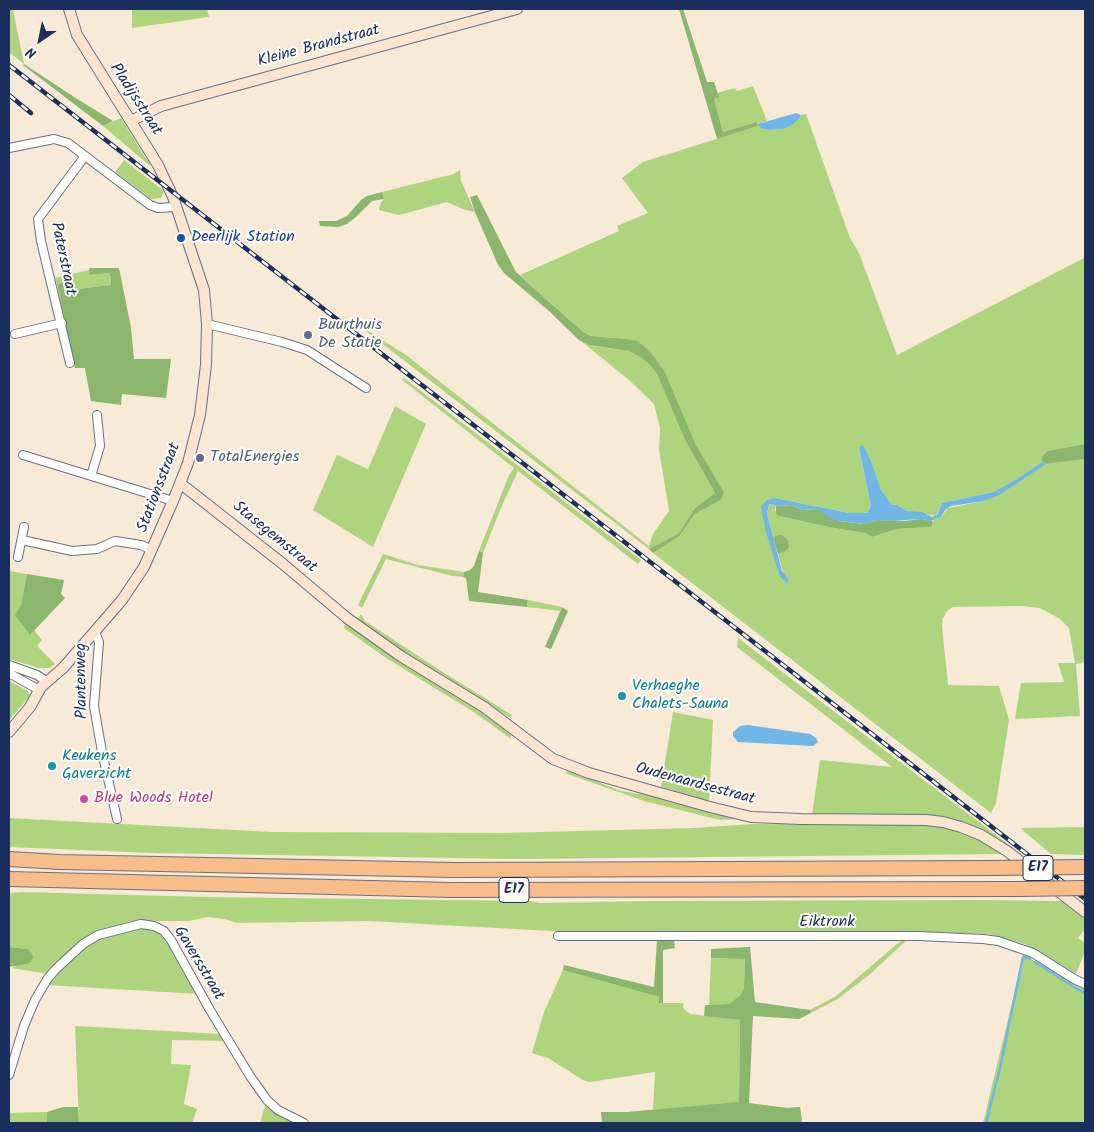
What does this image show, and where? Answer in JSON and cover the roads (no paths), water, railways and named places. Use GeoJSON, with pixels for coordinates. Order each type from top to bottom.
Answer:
{"type":"FeatureCollection","features":[{"type":"Feature","properties":{"kind":"highway","name":"E17"},"geometry":{"type":"LineString","coordinates":[[9,859],[453,870],[1085,867]]}},
{"type":"Feature","properties":{"kind":"highway","name":"E17"},"geometry":{"type":"LineString","coordinates":[[9,879],[451,890],[1085,888]]}},
{"type":"Feature","properties":{"kind":"street","name":"Pladijsstraat"},"geometry":{"type":"LineString","coordinates":[[69,9],[77,35],[158,165],[176,207]]}},
{"type":"Feature","properties":{"kind":"street","name":"Kleine Brandstraat"},"geometry":{"type":"LineString","coordinates":[[131,121],[162,106],[517,9]]}},
{"type":"Feature","properties":{"kind":"street"},"geometry":{"type":"LineString","coordinates":[[9,148],[54,139],[68,143],[150,205],[158,208],[176,207]]}},
{"type":"Feature","properties":{"kind":"street","name":"Paterstraat"},"geometry":{"type":"LineString","coordinates":[[70,363],[41,241],[38,219],[85,156]]}},
{"type":"Feature","properties":{"kind":"street","name":"Stationsstraat"},"geometry":{"type":"LineString","coordinates":[[9,732],[30,707],[46,681],[64,668],[129,591],[152,550],[190,456],[200,415],[206,365],[207,324],[204,290],[176,207]]}},
{"type":"Feature","properties":{"kind":"street"},"geometry":{"type":"LineString","coordinates":[[15,334],[62,323]]}},
{"type":"Feature","properties":{"kind":"street"},"geometry":{"type":"LineString","coordinates":[[207,324],[307,350],[366,388]]}},
{"type":"Feature","properties":{"kind":"street"},"geometry":{"type":"LineString","coordinates":[[92,476],[100,446],[97,415]]}},
{"type":"Feature","properties":{"kind":"street"},"geometry":{"type":"LineString","coordinates":[[23,455],[173,501]]}},
{"type":"Feature","properties":{"kind":"street","name":"Stasegemstraat"},"geometry":{"type":"LineString","coordinates":[[180,483],[283,564],[347,618]]}},
{"type":"Feature","properties":{"kind":"street"},"geometry":{"type":"LineString","coordinates":[[18,558],[24,526]]}},
{"type":"Feature","properties":{"kind":"street"},"geometry":{"type":"LineString","coordinates":[[22,540],[72,551],[97,549],[115,541],[140,545],[152,550]]}},
{"type":"Feature","properties":{"kind":"street","name":"Oudenaardsestraat"},"geometry":{"type":"LineString","coordinates":[[347,618],[402,657],[484,706],[553,759],[569,766],[751,817],[926,820],[962,827],[981,835],[1006,851],[1085,912]]}},
{"type":"Feature","properties":{"kind":"street","name":"Plantenweg"},"geometry":{"type":"LineString","coordinates":[[95,632],[99,642],[94,706],[117,819]]}},
{"type":"Feature","properties":{"kind":"street"},"geometry":{"type":"LineString","coordinates":[[9,665],[37,675],[46,681]]}},
{"type":"Feature","properties":{"kind":"street"},"geometry":{"type":"LineString","coordinates":[[9,673],[39,690]]}},
{"type":"Feature","properties":{"kind":"street","name":"Gaversstraat"},"geometry":{"type":"LineString","coordinates":[[9,1076],[24,1026],[35,1000],[48,978],[56,969],[83,944],[98,935],[141,924],[154,926],[164,931],[171,940],[210,1010],[250,1076],[267,1100],[278,1110],[304,1123]]}},
{"type":"Feature","properties":{"kind":"street","name":"Eiktronk"},"geometry":{"type":"LineString","coordinates":[[558,936],[928,936],[983,938],[1034,953],[1085,984]]}},
{"type":"Feature","properties":{"kind":"water"},"geometry":{"type":"Polygon","coordinates":[[[796,113],[801,115],[799,119],[783,129],[770,130],[762,129],[758,126],[758,124],[796,113]]]}},
{"type":"Feature","properties":{"kind":"water"},"geometry":{"type":"Polygon","coordinates":[[[862,445],[872,464],[881,490],[892,505],[897,505],[907,511],[922,512],[932,517],[937,515],[942,503],[993,492],[1042,462],[1046,464],[999,495],[984,501],[951,506],[945,510],[941,517],[932,521],[922,519],[877,520],[864,524],[839,521],[828,517],[817,509],[802,510],[792,505],[769,504],[767,514],[782,571],[789,580],[787,583],[781,578],[778,571],[766,532],[761,506],[767,500],[774,498],[849,513],[867,513],[871,506],[859,448],[862,445]]]}},
{"type":"Feature","properties":{"kind":"water"},"geometry":{"type":"Polygon","coordinates":[[[748,725],[810,734],[818,742],[813,746],[738,742],[733,736],[733,732],[740,726],[748,725]]]}},
{"type":"Feature","properties":{"kind":"waterway"},"geometry":{"type":"LineString","coordinates":[[986,1123],[1000,1068],[1023,957],[1030,959]]}},
{"type":"Feature","properties":{"kind":"waterway"},"geometry":{"type":"LineString","coordinates":[[1035,962],[1085,993]]}},
{"type":"Feature","properties":{"kind":"railway"},"geometry":{"type":"LineString","coordinates":[[9,65],[1085,899]]}},
{"type":"Feature","properties":{"kind":"railway"},"geometry":{"type":"LineString","coordinates":[[9,95],[31,113]]}},
{"type":"Feature","properties":{"kind":"place","name":"Deerlijk Station"},"geometry":{"type":"Point","coordinates":[181,238]}},
{"type":"Feature","properties":{"kind":"place","name":"Buurthuis De Statie"},"geometry":{"type":"Point","coordinates":[308,335]}},
{"type":"Feature","properties":{"kind":"place","name":"TotalEnergies"},"geometry":{"type":"Point","coordinates":[200,458]}},
{"type":"Feature","properties":{"kind":"place","name":"Verhaeghe Chalets-Sauna"},"geometry":{"type":"Point","coordinates":[622,696]}},
{"type":"Feature","properties":{"kind":"place","name":"Keukens Gaverzicht"},"geometry":{"type":"Point","coordinates":[52,766]}},
{"type":"Feature","properties":{"kind":"place","name":"Blue Woods Hotel"},"geometry":{"type":"Point","coordinates":[84,799]}}]}
